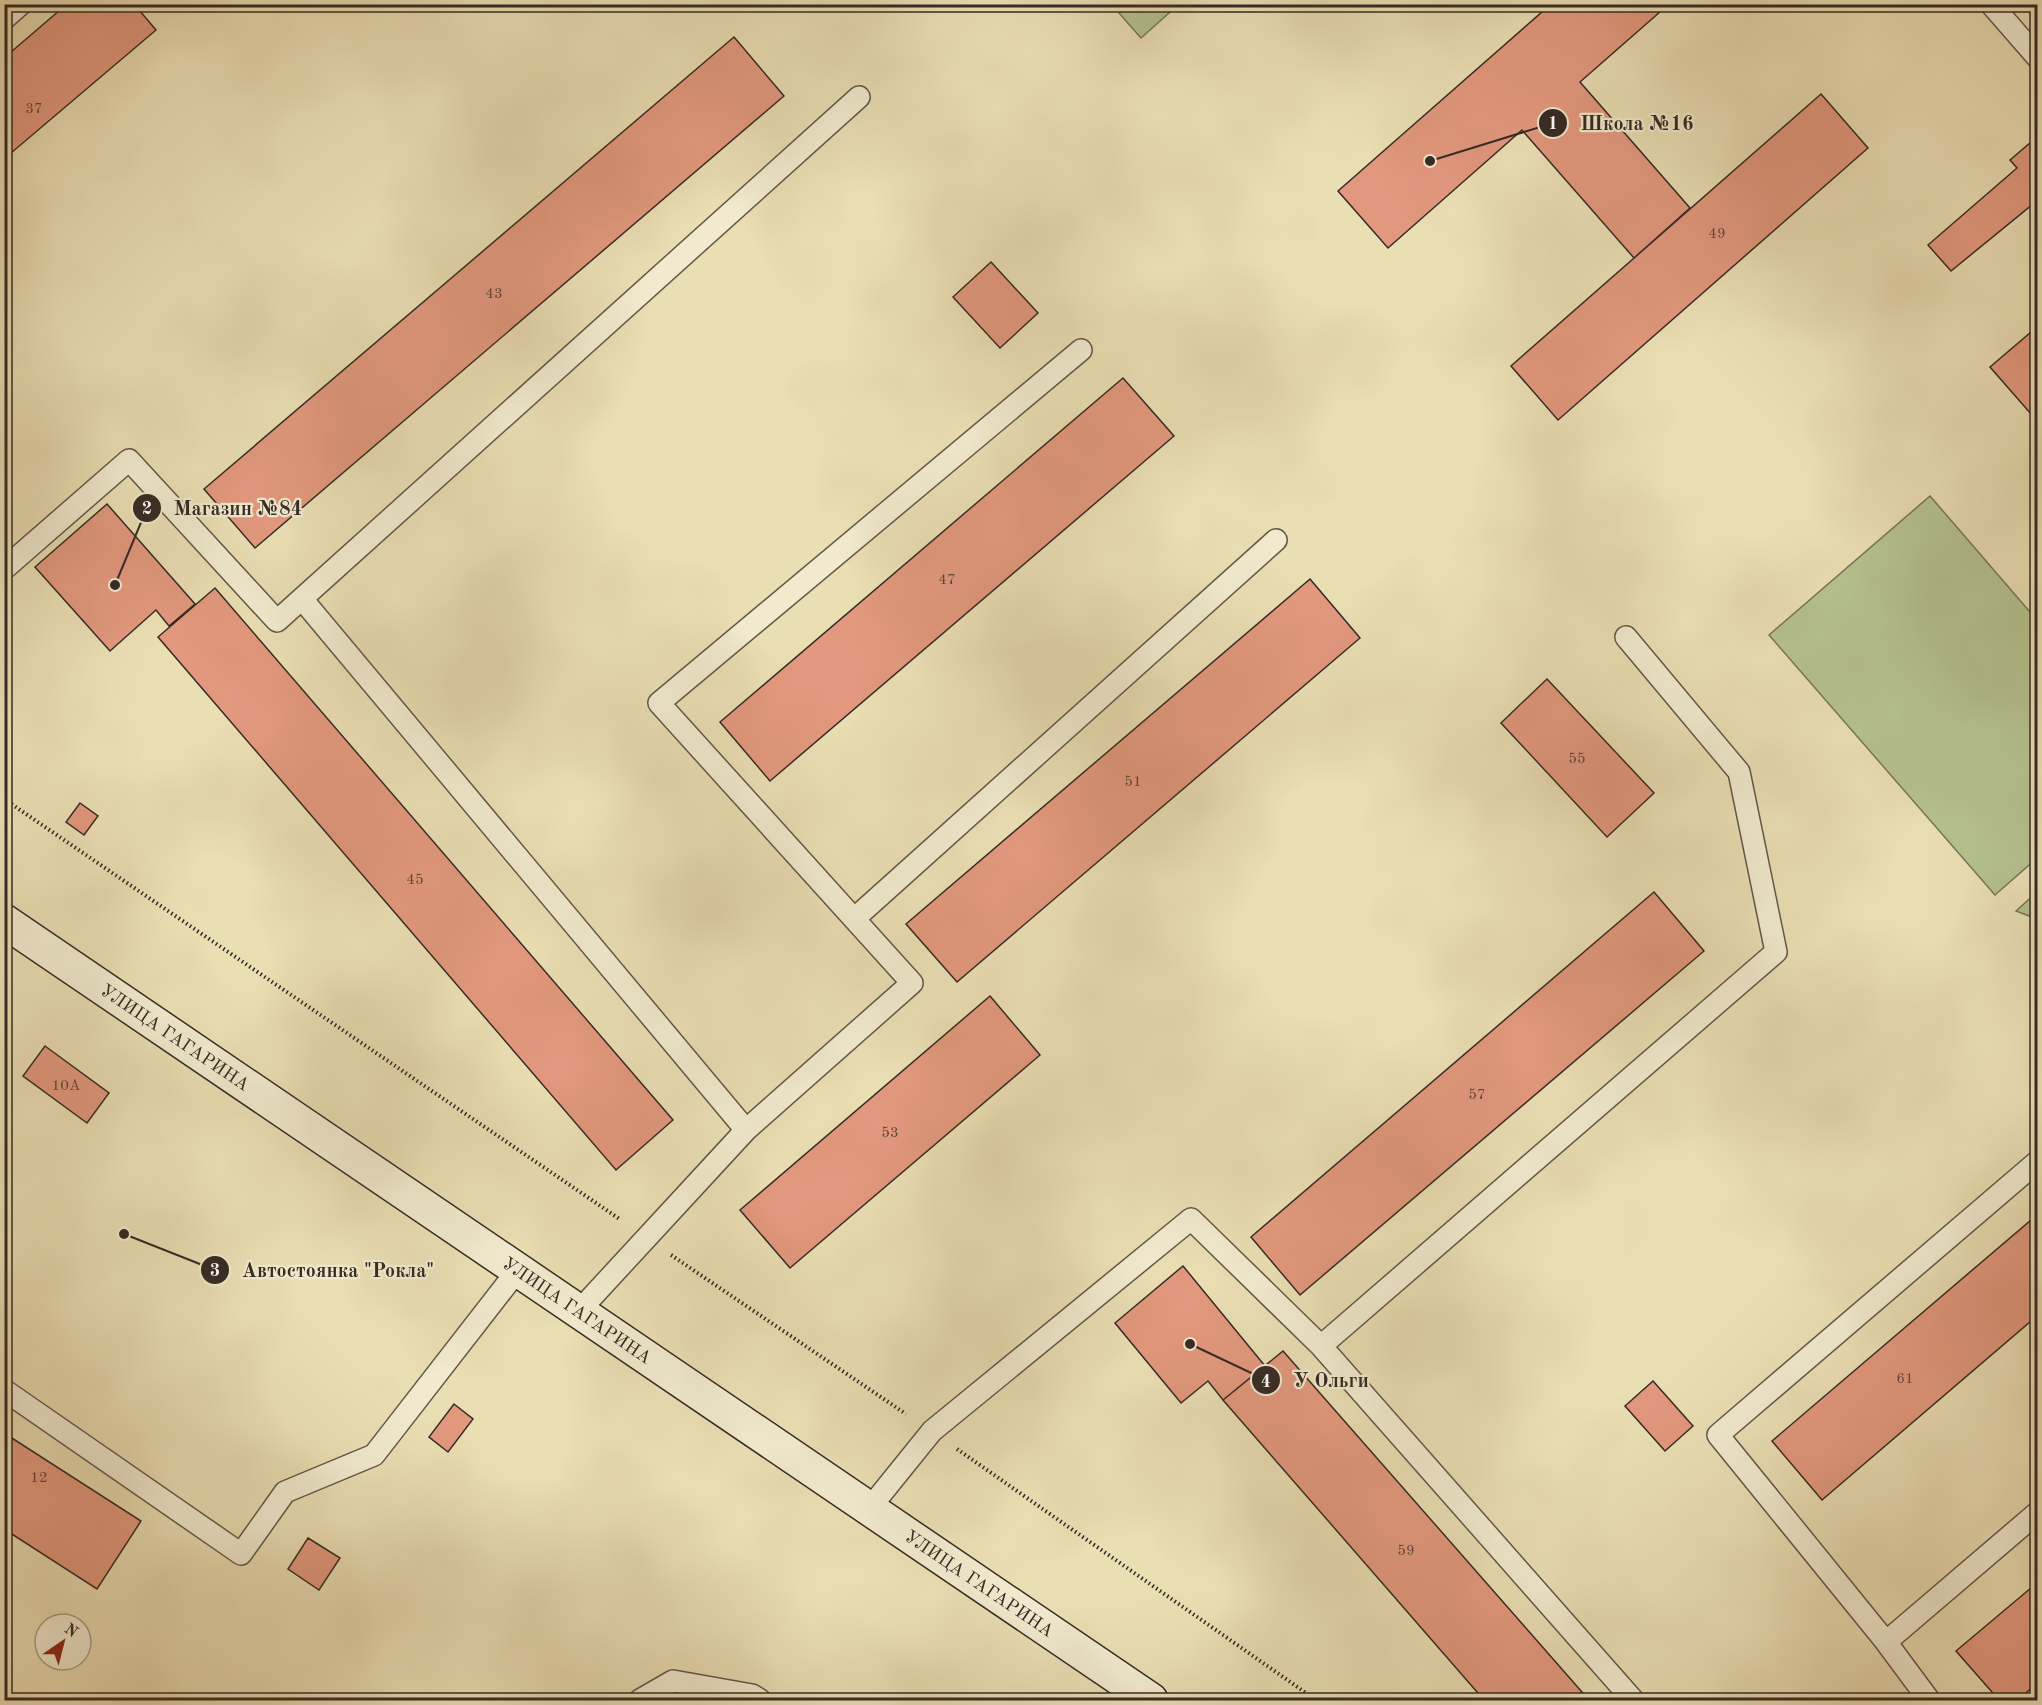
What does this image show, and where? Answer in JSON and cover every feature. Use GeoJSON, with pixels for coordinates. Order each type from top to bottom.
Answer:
{"type":"FeatureCollection","features":[{"type":"Feature","properties":{"kind":"street","name":"УЛИЦА ГАГАРИНА"},"geometry":{"type":"LineString","coordinates":[[4,921],[1151,1701]]}},
{"type":"Feature","properties":{"kind":"lane"},"geometry":{"type":"LineString","coordinates":[[4,19],[21,4]]}},
{"type":"Feature","properties":{"kind":"lane"},"geometry":{"type":"LineString","coordinates":[[1991,4],[2037,58]]}},
{"type":"Feature","properties":{"kind":"lane"},"geometry":{"type":"LineString","coordinates":[[4,568],[129,460],[277,621],[859,97]]}},
{"type":"Feature","properties":{"kind":"lane"},"geometry":{"type":"LineString","coordinates":[[578,1312],[746,1130],[912,983],[659,703],[1081,350]]}},
{"type":"Feature","properties":{"kind":"lane"},"geometry":{"type":"LineString","coordinates":[[854,919],[1276,540]]}},
{"type":"Feature","properties":{"kind":"lane"},"geometry":{"type":"LineString","coordinates":[[302,599],[746,1130]]}},
{"type":"Feature","properties":{"kind":"lane"},"geometry":{"type":"LineString","coordinates":[[1321,1346],[1776,952],[1739,772],[1626,637]]}},
{"type":"Feature","properties":{"kind":"lane"},"geometry":{"type":"LineString","coordinates":[[1929,1701],[1886,1642],[1718,1435],[2037,1161]]}},
{"type":"Feature","properties":{"kind":"lane"},"geometry":{"type":"LineString","coordinates":[[869,1509],[932,1431],[1191,1219],[1321,1346],[1633,1701]]}},
{"type":"Feature","properties":{"kind":"lane"},"geometry":{"type":"LineString","coordinates":[[4,1390],[242,1554],[285,1492],[374,1455],[517,1271]]}},
{"type":"Feature","properties":{"kind":"lane"},"geometry":{"type":"LineString","coordinates":[[1886,1642],[2037,1512]]}},
{"type":"Feature","properties":{"kind":"lane"},"geometry":{"type":"LineString","coordinates":[[640,1701],[673,1681],[752,1695],[760,1701]]}},
{"type":"Feature","properties":{"kind":"green space"},"geometry":{"type":"Polygon","coordinates":[[[1112,5],[1178,5],[1141,38],[1112,5]]]}},
{"type":"Feature","properties":{"kind":"green space"},"geometry":{"type":"Polygon","coordinates":[[[1930,496],[2037,620],[2037,858],[1995,895],[1769,635],[1930,496]]]}},
{"type":"Feature","properties":{"kind":"green space"},"geometry":{"type":"Polygon","coordinates":[[[2037,892],[2037,919],[2016,911],[2037,892]]]}},
{"type":"Feature","properties":{"kind":"building"},"geometry":{"type":"Polygon","coordinates":[[[67,4],[134,4],[156,30],[4,159],[4,58],[67,4]]]}},
{"type":"Feature","properties":{"kind":"building"},"geometry":{"type":"Polygon","coordinates":[[[1551,4],[1669,4],[1580,82],[1690,208],[1634,258],[1522,130],[1388,248],[1338,191],[1551,4]]]}},
{"type":"Feature","properties":{"kind":"building"},"geometry":{"type":"Polygon","coordinates":[[[734,37],[784,96],[255,548],[204,489],[734,37]]]}},
{"type":"Feature","properties":{"kind":"building"},"geometry":{"type":"Polygon","coordinates":[[[1821,94],[1868,148],[1558,420],[1511,366],[1821,94]]]}},
{"type":"Feature","properties":{"kind":"building"},"geometry":{"type":"Polygon","coordinates":[[[2038,136],[2038,200],[1951,271],[1928,245],[2017,168],[2010,160],[2038,136]]]}},
{"type":"Feature","properties":{"kind":"building"},"geometry":{"type":"Polygon","coordinates":[[[991,262],[1038,313],[1000,348],[953,297],[991,262]]]}},
{"type":"Feature","properties":{"kind":"building"},"geometry":{"type":"Polygon","coordinates":[[[2038,326],[2038,422],[1990,367],[2038,326]]]}},
{"type":"Feature","properties":{"kind":"building"},"geometry":{"type":"Polygon","coordinates":[[[1123,378],[1174,436],[770,781],[720,722],[1123,378]]]}},
{"type":"Feature","properties":{"kind":"building"},"geometry":{"type":"Polygon","coordinates":[[[107,504],[195,604],[169,626],[156,610],[110,651],[35,567],[107,504]]]}},
{"type":"Feature","properties":{"kind":"building"},"geometry":{"type":"Polygon","coordinates":[[[1310,579],[1360,638],[957,982],[906,924],[1310,579]]]}},
{"type":"Feature","properties":{"kind":"building"},"geometry":{"type":"Polygon","coordinates":[[[215,588],[673,1120],[616,1170],[158,637],[215,588]]]}},
{"type":"Feature","properties":{"kind":"building"},"geometry":{"type":"Polygon","coordinates":[[[1547,679],[1654,793],[1607,837],[1501,723],[1547,679]]]}},
{"type":"Feature","properties":{"kind":"building"},"geometry":{"type":"Polygon","coordinates":[[[80,803],[98,816],[84,835],[66,822],[80,803]]]}},
{"type":"Feature","properties":{"kind":"building"},"geometry":{"type":"Polygon","coordinates":[[[1654,892],[1704,951],[1300,1295],[1251,1237],[1654,892]]]}},
{"type":"Feature","properties":{"kind":"building"},"geometry":{"type":"Polygon","coordinates":[[[990,996],[1040,1055],[790,1268],[740,1210],[990,996]]]}},
{"type":"Feature","properties":{"kind":"building"},"geometry":{"type":"Polygon","coordinates":[[[45,1046],[109,1093],[87,1123],[23,1076],[45,1046]]]}},
{"type":"Feature","properties":{"kind":"building"},"geometry":{"type":"Polygon","coordinates":[[[2038,1214],[2038,1315],[1822,1500],[1772,1441],[2038,1214]]]}},
{"type":"Feature","properties":{"kind":"building"},"geometry":{"type":"Polygon","coordinates":[[[1183,1266],[1265,1366],[1223,1400],[1208,1381],[1181,1403],[1115,1323],[1183,1266]]]}},
{"type":"Feature","properties":{"kind":"building"},"geometry":{"type":"Polygon","coordinates":[[[1283,1351],[1589,1700],[1484,1700],[1223,1400],[1283,1351]]]}},
{"type":"Feature","properties":{"kind":"building"},"geometry":{"type":"Polygon","coordinates":[[[1653,1381],[1693,1426],[1665,1451],[1625,1406],[1653,1381]]]}},
{"type":"Feature","properties":{"kind":"building"},"geometry":{"type":"Polygon","coordinates":[[[454,1404],[473,1419],[448,1452],[429,1437],[454,1404]]]}},
{"type":"Feature","properties":{"kind":"building"},"geometry":{"type":"Polygon","coordinates":[[[4,1433],[141,1521],[97,1589],[4,1529],[4,1433]]]}},
{"type":"Feature","properties":{"kind":"building"},"geometry":{"type":"Polygon","coordinates":[[[308,1538],[340,1558],[319,1590],[288,1569],[308,1538]]]}},
{"type":"Feature","properties":{"kind":"building"},"geometry":{"type":"Polygon","coordinates":[[[2038,1582],[2038,1683],[2017,1700],[1999,1700],[1956,1651],[2038,1582]]]}},
{"type":"Feature","properties":{"kind":"place","name":"Школа №16"},"geometry":{"type":"Point","coordinates":[1430,161]}},
{"type":"Feature","properties":{"kind":"place","name":"Магазин №84"},"geometry":{"type":"Point","coordinates":[115,585]}},
{"type":"Feature","properties":{"kind":"place","name":"Автостоянка \"Рокла\""},"geometry":{"type":"Point","coordinates":[124,1234]}},
{"type":"Feature","properties":{"kind":"place","name":"У Ольги"},"geometry":{"type":"Point","coordinates":[1190,1344]}}]}
